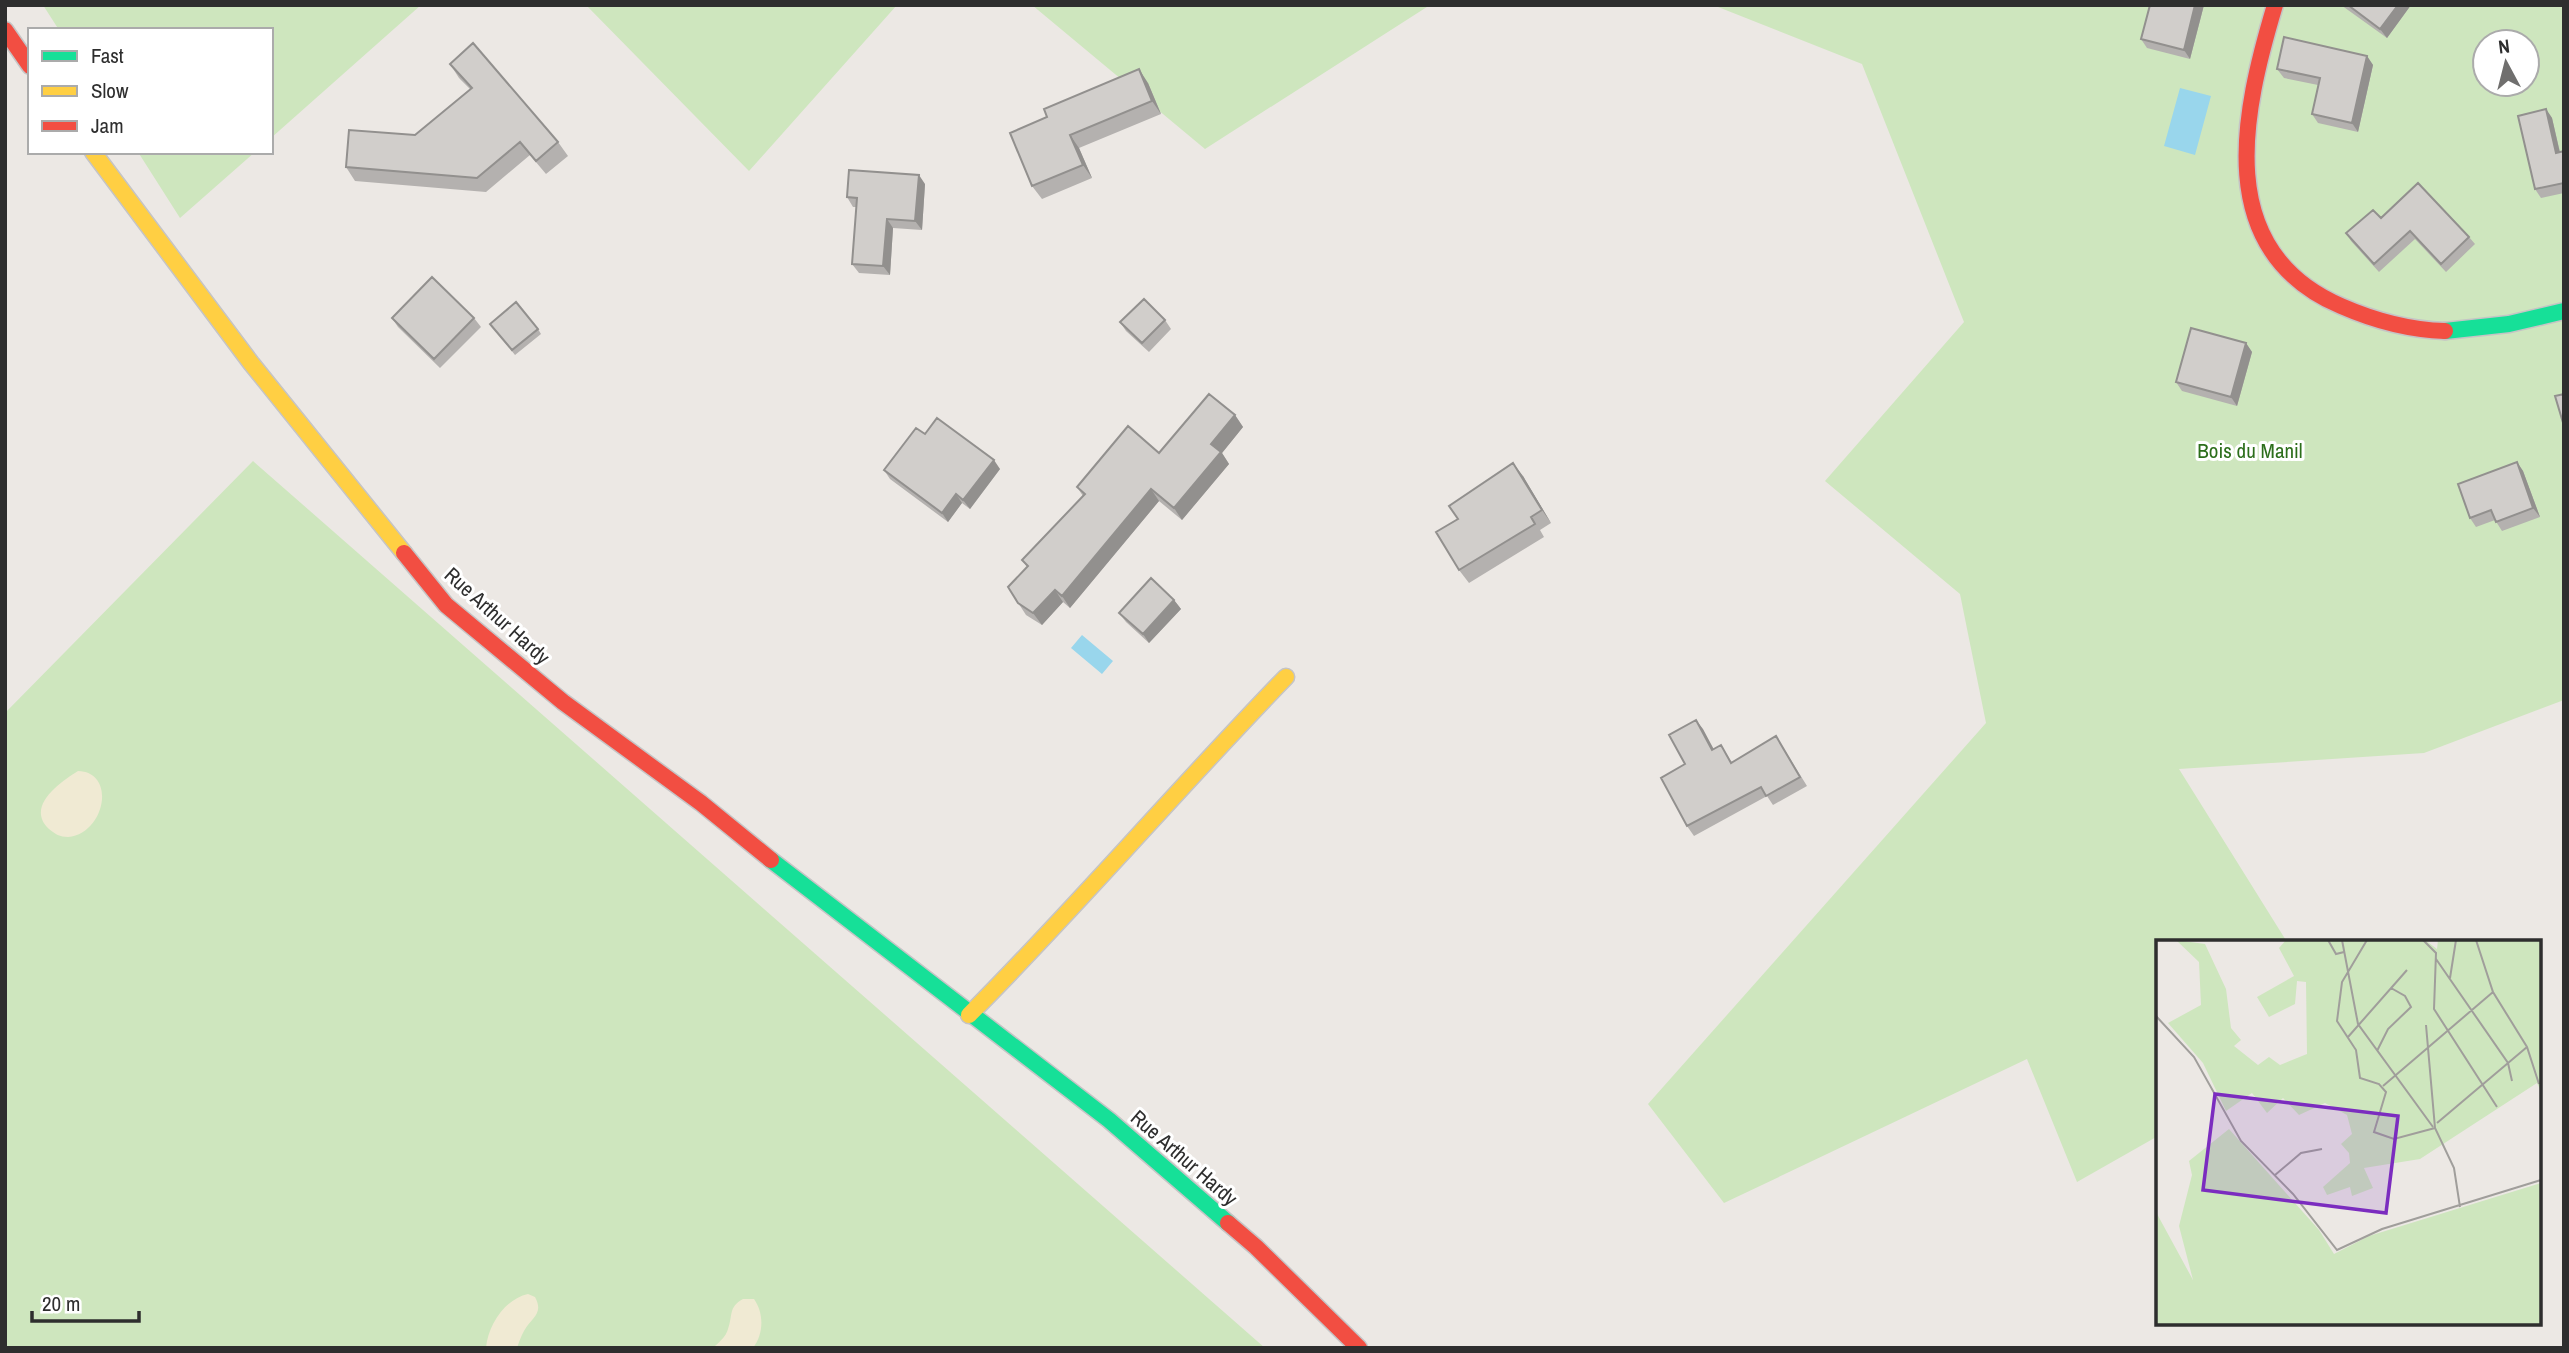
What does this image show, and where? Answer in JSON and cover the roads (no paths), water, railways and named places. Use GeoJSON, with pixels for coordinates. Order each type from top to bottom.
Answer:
{"type":"FeatureCollection","features":[{"type":"Feature","properties":{"kind":"street"},"geometry":{"type":"LineString","coordinates":[[2275,5],[2260,53],[2248,112],[2247,174],[2254,215],[2271,252],[2299,283],[2337,305],[2404,326],[2452,331],[2564,311]]}},
{"type":"Feature","properties":{"kind":"street"},"geometry":{"type":"LineString","coordinates":[[5,30],[28,63]]}},
{"type":"Feature","properties":{"kind":"street","name":"Rue Arthur Hardy"},"geometry":{"type":"LineString","coordinates":[[94,154],[251,363],[446,605],[563,702],[701,803],[969,1015],[1109,1120],[1256,1247],[1359,1348]]}},
{"type":"Feature","properties":{"kind":"street"},"geometry":{"type":"LineString","coordinates":[[969,1015],[1011,974],[1244,719],[1286,677]]}},
{"type":"Feature","properties":{"kind":"water"},"geometry":{"type":"Polygon","coordinates":[[[2180,88],[2211,96],[2195,155],[2164,146],[2180,88]]]}},
{"type":"Feature","properties":{"kind":"water"},"geometry":{"type":"Polygon","coordinates":[[[1082,635],[1113,661],[1102,674],[1071,648],[1082,635]]]}},
{"type":"Feature","properties":{"kind":"park label","name":"Bois du Manil"},"geometry":{"type":"Point","coordinates":[2250,451]}}]}
